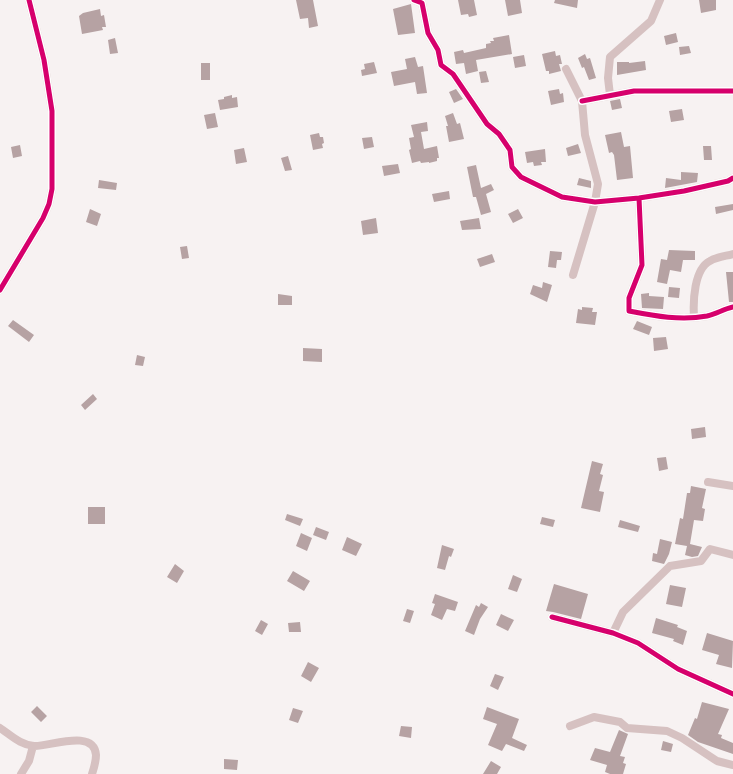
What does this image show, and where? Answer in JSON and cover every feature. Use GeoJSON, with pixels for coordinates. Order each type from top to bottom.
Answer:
{"type":"FeatureCollection","features":[{"type":"Feature","properties":{"kind":"street"},"geometry":{"type":"LineString","coordinates":[[0,290],[43,218],[49,204],[52,189],[53,132],[50,94],[44,60],[29,0]]}},
{"type":"Feature","properties":{"kind":"street"},"geometry":{"type":"LineString","coordinates":[[414,0],[422,3],[428,33],[438,50],[441,65],[453,74],[487,124],[499,134],[510,150],[512,167],[522,176],[562,197],[595,202],[684,191],[728,181],[733,178]]}},
{"type":"Feature","properties":{"kind":"street"},"geometry":{"type":"LineString","coordinates":[[610,96],[608,78],[610,57],[651,21],[660,0]]}},
{"type":"Feature","properties":{"kind":"street"},"geometry":{"type":"LineString","coordinates":[[566,69],[582,100],[585,135],[598,184],[595,202],[573,276]]}},
{"type":"Feature","properties":{"kind":"street"},"geometry":{"type":"LineString","coordinates":[[582,100],[634,91],[733,91]]}},
{"type":"Feature","properties":{"kind":"street"},"geometry":{"type":"LineString","coordinates":[[639,198],[642,265],[629,298],[629,311],[665,318],[694,317],[709,316],[723,309],[733,307]]}},
{"type":"Feature","properties":{"kind":"street"},"geometry":{"type":"LineString","coordinates":[[694,317],[693,300],[700,270],[709,261],[733,254]]}},
{"type":"Feature","properties":{"kind":"street"},"geometry":{"type":"LineString","coordinates":[[708,482],[733,486]]}},
{"type":"Feature","properties":{"kind":"street"},"geometry":{"type":"LineString","coordinates":[[613,633],[623,612],[670,566],[701,561],[710,549],[733,555]]}},
{"type":"Feature","properties":{"kind":"street"},"geometry":{"type":"LineString","coordinates":[[552,617],[613,633],[638,642],[678,669],[733,694]]}},
{"type":"Feature","properties":{"kind":"street"},"geometry":{"type":"LineString","coordinates":[[570,726],[594,717],[620,722],[627,728],[667,732],[682,738],[717,761],[733,765]]}},
{"type":"Feature","properties":{"kind":"street"},"geometry":{"type":"LineString","coordinates":[[0,728],[22,744],[33,746],[74,740],[86,742],[93,746],[96,753],[92,774]]}},
{"type":"Feature","properties":{"kind":"street"},"geometry":{"type":"LineString","coordinates":[[21,774],[33,746]]}},
{"type":"Feature","properties":{"kind":"building"},"geometry":{"type":"Polygon","coordinates":[[[296,0],[313,0],[318,26],[309,28],[308,18],[300,19],[296,0]]]}},
{"type":"Feature","properties":{"kind":"building"},"geometry":{"type":"Polygon","coordinates":[[[458,0],[474,0],[477,15],[469,17],[468,14],[461,15],[458,0]]]}},
{"type":"Feature","properties":{"kind":"building"},"geometry":{"type":"Polygon","coordinates":[[[505,0],[520,0],[522,13],[508,16],[505,0]]]}},
{"type":"Feature","properties":{"kind":"building"},"geometry":{"type":"Polygon","coordinates":[[[555,0],[578,0],[577,8],[554,3],[555,0]]]}},
{"type":"Feature","properties":{"kind":"building"},"geometry":{"type":"Polygon","coordinates":[[[699,0],[716,0],[716,10],[701,13],[699,0]]]}},
{"type":"Feature","properties":{"kind":"building"},"geometry":{"type":"Polygon","coordinates":[[[411,4],[415,33],[398,35],[393,9],[411,4]]]}},
{"type":"Feature","properties":{"kind":"building"},"geometry":{"type":"Polygon","coordinates":[[[100,9],[101,16],[104,15],[106,27],[102,27],[103,30],[82,34],[79,16],[83,13],[100,9]]]}},
{"type":"Feature","properties":{"kind":"building"},"geometry":{"type":"Polygon","coordinates":[[[676,33],[678,42],[666,45],[664,36],[676,33]]]}},
{"type":"Feature","properties":{"kind":"building"},"geometry":{"type":"Polygon","coordinates":[[[509,35],[512,54],[476,60],[478,71],[466,74],[464,63],[456,64],[454,52],[463,50],[464,53],[486,48],[486,44],[494,41],[493,38],[509,35]]]}},
{"type":"Feature","properties":{"kind":"building"},"geometry":{"type":"Polygon","coordinates":[[[115,38],[118,53],[110,54],[108,40],[115,38]]]}},
{"type":"Feature","properties":{"kind":"building"},"geometry":{"type":"Polygon","coordinates":[[[689,46],[691,53],[680,55],[679,47],[689,46]]]}},
{"type":"Feature","properties":{"kind":"building"},"geometry":{"type":"Polygon","coordinates":[[[555,51],[556,56],[560,55],[562,64],[559,64],[561,71],[549,74],[549,71],[546,71],[542,54],[555,51]]]}},
{"type":"Feature","properties":{"kind":"building"},"geometry":{"type":"Polygon","coordinates":[[[585,54],[587,59],[590,58],[596,78],[589,80],[584,67],[582,68],[578,58],[585,54]]]}},
{"type":"Feature","properties":{"kind":"building"},"geometry":{"type":"Polygon","coordinates":[[[524,55],[526,66],[515,68],[513,57],[524,55]]]}},
{"type":"Feature","properties":{"kind":"building"},"geometry":{"type":"Polygon","coordinates":[[[415,57],[418,67],[423,66],[427,93],[417,94],[415,82],[394,86],[391,72],[407,69],[405,59],[415,57]]]}},
{"type":"Feature","properties":{"kind":"building"},"geometry":{"type":"Polygon","coordinates":[[[645,61],[646,70],[617,75],[617,62],[645,61]]]}},
{"type":"Feature","properties":{"kind":"building"},"geometry":{"type":"Polygon","coordinates":[[[374,62],[377,73],[362,76],[361,70],[365,69],[364,64],[374,62]]]}},
{"type":"Feature","properties":{"kind":"building"},"geometry":{"type":"Polygon","coordinates":[[[201,63],[210,63],[210,80],[201,80],[201,63]]]}},
{"type":"Feature","properties":{"kind":"building"},"geometry":{"type":"Polygon","coordinates":[[[486,71],[489,82],[481,83],[479,72],[486,71]]]}},
{"type":"Feature","properties":{"kind":"building"},"geometry":{"type":"Polygon","coordinates":[[[456,89],[463,99],[454,103],[449,92],[456,89]]]}},
{"type":"Feature","properties":{"kind":"building"},"geometry":{"type":"Polygon","coordinates":[[[559,89],[560,94],[563,93],[564,102],[551,105],[548,91],[559,89]]]}},
{"type":"Feature","properties":{"kind":"building"},"geometry":{"type":"Polygon","coordinates":[[[232,95],[232,98],[237,97],[238,107],[220,110],[218,100],[232,95]]]}},
{"type":"Feature","properties":{"kind":"building"},"geometry":{"type":"Polygon","coordinates":[[[620,99],[622,108],[612,110],[610,101],[620,99]]]}},
{"type":"Feature","properties":{"kind":"building"},"geometry":{"type":"Polygon","coordinates":[[[682,109],[684,120],[671,122],[669,111],[682,109]]]}},
{"type":"Feature","properties":{"kind":"building"},"geometry":{"type":"Polygon","coordinates":[[[215,113],[218,127],[207,129],[204,115],[215,113]]]}},
{"type":"Feature","properties":{"kind":"building"},"geometry":{"type":"Polygon","coordinates":[[[453,113],[457,124],[460,123],[464,139],[449,142],[445,116],[453,113]]]}},
{"type":"Feature","properties":{"kind":"building"},"geometry":{"type":"Polygon","coordinates":[[[427,122],[428,131],[421,132],[424,149],[437,146],[439,158],[437,158],[437,161],[429,163],[421,163],[420,161],[412,163],[409,138],[414,137],[411,125],[427,122]]]}},
{"type":"Feature","properties":{"kind":"building"},"geometry":{"type":"Polygon","coordinates":[[[621,132],[624,147],[630,146],[633,178],[617,180],[614,155],[612,152],[609,153],[605,135],[621,132]]]}},
{"type":"Feature","properties":{"kind":"building"},"geometry":{"type":"Polygon","coordinates":[[[319,133],[320,137],[323,137],[323,148],[313,150],[310,135],[319,133]]]}},
{"type":"Feature","properties":{"kind":"building"},"geometry":{"type":"Polygon","coordinates":[[[372,137],[374,147],[364,149],[362,138],[372,137]]]}},
{"type":"Feature","properties":{"kind":"building"},"geometry":{"type":"Polygon","coordinates":[[[578,144],[581,153],[568,156],[566,148],[578,144]]]}},
{"type":"Feature","properties":{"kind":"building"},"geometry":{"type":"Polygon","coordinates":[[[20,145],[22,156],[13,158],[11,147],[20,145]]]}},
{"type":"Feature","properties":{"kind":"building"},"geometry":{"type":"Polygon","coordinates":[[[703,146],[711,146],[712,160],[704,160],[703,146]]]}},
{"type":"Feature","properties":{"kind":"building"},"geometry":{"type":"Polygon","coordinates":[[[244,148],[247,162],[236,164],[234,150],[244,148]]]}},
{"type":"Feature","properties":{"kind":"building"},"geometry":{"type":"Polygon","coordinates":[[[545,149],[546,162],[541,162],[542,165],[534,166],[533,162],[527,163],[525,152],[545,149]]]}},
{"type":"Feature","properties":{"kind":"building"},"geometry":{"type":"Polygon","coordinates":[[[288,156],[292,170],[285,171],[281,158],[288,156]]]}},
{"type":"Feature","properties":{"kind":"building"},"geometry":{"type":"Polygon","coordinates":[[[398,164],[400,173],[384,176],[382,166],[398,164]]]}},
{"type":"Feature","properties":{"kind":"building"},"geometry":{"type":"Polygon","coordinates":[[[476,165],[481,188],[491,184],[494,190],[486,194],[491,212],[481,215],[476,197],[473,197],[467,167],[476,165]]]}},
{"type":"Feature","properties":{"kind":"building"},"geometry":{"type":"Polygon","coordinates":[[[681,172],[698,173],[697,182],[665,188],[666,178],[681,180],[681,172]]]}},
{"type":"Feature","properties":{"kind":"building"},"geometry":{"type":"Polygon","coordinates":[[[579,178],[591,181],[591,188],[577,185],[579,178]]]}},
{"type":"Feature","properties":{"kind":"building"},"geometry":{"type":"Polygon","coordinates":[[[99,180],[117,183],[116,190],[98,188],[99,180]]]}},
{"type":"Feature","properties":{"kind":"building"},"geometry":{"type":"Polygon","coordinates":[[[449,191],[450,199],[434,202],[432,194],[449,191]]]}},
{"type":"Feature","properties":{"kind":"building"},"geometry":{"type":"Polygon","coordinates":[[[733,204],[733,210],[716,214],[715,207],[733,204]]]}},
{"type":"Feature","properties":{"kind":"building"},"geometry":{"type":"Polygon","coordinates":[[[90,209],[101,214],[97,226],[86,222],[90,209]]]}},
{"type":"Feature","properties":{"kind":"building"},"geometry":{"type":"Polygon","coordinates":[[[518,209],[523,218],[513,223],[508,214],[518,209]]]}},
{"type":"Feature","properties":{"kind":"building"},"geometry":{"type":"Polygon","coordinates":[[[376,218],[378,233],[363,235],[361,221],[376,218]]]}},
{"type":"Feature","properties":{"kind":"building"},"geometry":{"type":"Polygon","coordinates":[[[479,218],[481,229],[462,230],[460,221],[479,218]]]}},
{"type":"Feature","properties":{"kind":"building"},"geometry":{"type":"Polygon","coordinates":[[[187,246],[189,258],[182,259],[180,247],[187,246]]]}},
{"type":"Feature","properties":{"kind":"building"},"geometry":{"type":"Polygon","coordinates":[[[669,250],[695,251],[695,260],[683,260],[681,272],[670,270],[667,284],[657,282],[661,259],[667,260],[669,250]]]}},
{"type":"Feature","properties":{"kind":"building"},"geometry":{"type":"Polygon","coordinates":[[[550,251],[562,252],[561,260],[557,260],[556,268],[548,267],[550,251]]]}},
{"type":"Feature","properties":{"kind":"building"},"geometry":{"type":"Polygon","coordinates":[[[492,254],[495,262],[480,267],[477,259],[492,254]]]}},
{"type":"Feature","properties":{"kind":"building"},"geometry":{"type":"Polygon","coordinates":[[[726,272],[733,272],[733,302],[729,302],[726,272]]]}},
{"type":"Feature","properties":{"kind":"building"},"geometry":{"type":"Polygon","coordinates":[[[543,282],[552,285],[547,302],[530,294],[533,285],[542,288],[543,282]]]}},
{"type":"Feature","properties":{"kind":"building"},"geometry":{"type":"Polygon","coordinates":[[[669,287],[680,288],[679,298],[668,297],[669,287]]]}},
{"type":"Feature","properties":{"kind":"building"},"geometry":{"type":"Polygon","coordinates":[[[649,293],[649,296],[664,297],[663,309],[642,308],[641,294],[649,293]]]}},
{"type":"Feature","properties":{"kind":"building"},"geometry":{"type":"Polygon","coordinates":[[[278,294],[292,296],[292,305],[278,305],[278,294]]]}},
{"type":"Feature","properties":{"kind":"building"},"geometry":{"type":"Polygon","coordinates":[[[582,307],[593,308],[592,312],[597,312],[595,325],[576,323],[578,309],[582,310],[582,307]]]}},
{"type":"Feature","properties":{"kind":"building"},"geometry":{"type":"Polygon","coordinates":[[[13,320],[34,335],[29,342],[8,326],[13,320]]]}},
{"type":"Feature","properties":{"kind":"building"},"geometry":{"type":"Polygon","coordinates":[[[637,321],[652,327],[649,335],[633,329],[637,321]]]}},
{"type":"Feature","properties":{"kind":"building"},"geometry":{"type":"Polygon","coordinates":[[[666,337],[668,349],[654,351],[653,338],[666,337]]]}},
{"type":"Feature","properties":{"kind":"building"},"geometry":{"type":"Polygon","coordinates":[[[303,348],[322,349],[322,362],[303,361],[303,348]]]}},
{"type":"Feature","properties":{"kind":"building"},"geometry":{"type":"Polygon","coordinates":[[[137,355],[145,357],[143,366],[135,365],[137,355]]]}},
{"type":"Feature","properties":{"kind":"building"},"geometry":{"type":"Polygon","coordinates":[[[93,394],[97,399],[85,410],[81,405],[93,394]]]}},
{"type":"Feature","properties":{"kind":"building"},"geometry":{"type":"Polygon","coordinates":[[[705,427],[706,437],[692,439],[691,429],[705,427]]]}},
{"type":"Feature","properties":{"kind":"building"},"geometry":{"type":"Polygon","coordinates":[[[666,457],[668,469],[659,471],[657,458],[666,457]]]}},
{"type":"Feature","properties":{"kind":"building"},"geometry":{"type":"Polygon","coordinates":[[[592,461],[603,464],[600,474],[603,475],[599,491],[604,492],[600,512],[581,508],[592,461]]]}},
{"type":"Feature","properties":{"kind":"building"},"geometry":{"type":"Polygon","coordinates":[[[691,486],[706,489],[702,508],[705,509],[703,521],[694,520],[690,544],[702,547],[698,556],[692,557],[685,555],[687,546],[675,544],[680,518],[683,519],[687,493],[690,493],[691,486]]]}},
{"type":"Feature","properties":{"kind":"building"},"geometry":{"type":"Polygon","coordinates":[[[88,507],[105,507],[105,524],[88,524],[88,507]]]}},
{"type":"Feature","properties":{"kind":"building"},"geometry":{"type":"Polygon","coordinates":[[[287,514],[303,519],[300,526],[285,520],[287,514]]]}},
{"type":"Feature","properties":{"kind":"building"},"geometry":{"type":"Polygon","coordinates":[[[542,517],[555,520],[553,527],[540,524],[542,517]]]}},
{"type":"Feature","properties":{"kind":"building"},"geometry":{"type":"Polygon","coordinates":[[[620,520],[640,526],[638,532],[618,527],[620,520]]]}},
{"type":"Feature","properties":{"kind":"building"},"geometry":{"type":"Polygon","coordinates":[[[316,527],[329,532],[326,540],[313,535],[316,527]]]}},
{"type":"Feature","properties":{"kind":"building"},"geometry":{"type":"Polygon","coordinates":[[[301,533],[312,538],[307,551],[296,546],[301,533]]]}},
{"type":"Feature","properties":{"kind":"building"},"geometry":{"type":"Polygon","coordinates":[[[347,537],[362,544],[356,556],[342,550],[347,537]]]}},
{"type":"Feature","properties":{"kind":"building"},"geometry":{"type":"Polygon","coordinates":[[[660,539],[672,542],[664,564],[652,561],[653,553],[657,554],[660,539]]]}},
{"type":"Feature","properties":{"kind":"building"},"geometry":{"type":"Polygon","coordinates":[[[442,545],[454,549],[451,557],[449,556],[445,570],[437,568],[442,545]]]}},
{"type":"Feature","properties":{"kind":"building"},"geometry":{"type":"Polygon","coordinates":[[[175,564],[184,571],[177,583],[167,577],[175,564]]]}},
{"type":"Feature","properties":{"kind":"building"},"geometry":{"type":"Polygon","coordinates":[[[293,571],[310,581],[304,591],[287,581],[293,571]]]}},
{"type":"Feature","properties":{"kind":"building"},"geometry":{"type":"Polygon","coordinates":[[[513,575],[522,579],[517,592],[508,589],[513,575]]]}},
{"type":"Feature","properties":{"kind":"building"},"geometry":{"type":"Polygon","coordinates":[[[554,584],[588,594],[581,619],[546,611],[554,584]]]}},
{"type":"Feature","properties":{"kind":"building"},"geometry":{"type":"Polygon","coordinates":[[[670,585],[686,588],[682,607],[666,604],[670,585]]]}},
{"type":"Feature","properties":{"kind":"building"},"geometry":{"type":"Polygon","coordinates":[[[435,594],[458,602],[455,611],[447,609],[442,620],[431,615],[435,604],[432,603],[435,594]]]}},
{"type":"Feature","properties":{"kind":"building"},"geometry":{"type":"Polygon","coordinates":[[[481,603],[488,607],[480,619],[474,635],[465,631],[476,605],[479,607],[481,603]]]}},
{"type":"Feature","properties":{"kind":"building"},"geometry":{"type":"Polygon","coordinates":[[[407,609],[414,611],[410,623],[403,621],[407,609]]]}},
{"type":"Feature","properties":{"kind":"building"},"geometry":{"type":"Polygon","coordinates":[[[501,614],[514,620],[508,631],[496,625],[501,614]]]}},
{"type":"Feature","properties":{"kind":"building"},"geometry":{"type":"Polygon","coordinates":[[[656,618],[678,625],[677,627],[687,631],[683,645],[673,641],[674,639],[652,633],[656,618]]]}},
{"type":"Feature","properties":{"kind":"building"},"geometry":{"type":"Polygon","coordinates":[[[261,620],[268,624],[262,635],[255,631],[261,620]]]}},
{"type":"Feature","properties":{"kind":"building"},"geometry":{"type":"Polygon","coordinates":[[[300,622],[301,632],[289,632],[288,623],[300,622]]]}},
{"type":"Feature","properties":{"kind":"building"},"geometry":{"type":"Polygon","coordinates":[[[707,633],[733,641],[732,668],[716,664],[719,655],[702,650],[707,633]]]}},
{"type":"Feature","properties":{"kind":"building"},"geometry":{"type":"Polygon","coordinates":[[[308,662],[319,668],[311,682],[301,676],[308,662]]]}},
{"type":"Feature","properties":{"kind":"building"},"geometry":{"type":"Polygon","coordinates":[[[495,674],[504,677],[498,690],[490,686],[495,674]]]}},
{"type":"Feature","properties":{"kind":"building"},"geometry":{"type":"Polygon","coordinates":[[[702,702],[729,709],[718,734],[722,735],[721,738],[733,743],[733,754],[698,742],[688,735],[695,718],[697,719],[702,702]]]}},
{"type":"Feature","properties":{"kind":"building"},"geometry":{"type":"Polygon","coordinates":[[[37,706],[47,716],[41,722],[31,712],[37,706]]]}},
{"type":"Feature","properties":{"kind":"building"},"geometry":{"type":"Polygon","coordinates":[[[487,707],[519,719],[512,738],[527,745],[524,751],[506,744],[502,751],[488,745],[497,724],[483,719],[487,707]]]}},
{"type":"Feature","properties":{"kind":"building"},"geometry":{"type":"Polygon","coordinates":[[[293,708],[303,711],[298,723],[289,720],[293,708]]]}},
{"type":"Feature","properties":{"kind":"building"},"geometry":{"type":"Polygon","coordinates":[[[401,726],[412,727],[411,738],[399,736],[401,726]]]}},
{"type":"Feature","properties":{"kind":"building"},"geometry":{"type":"Polygon","coordinates":[[[619,730],[628,734],[620,756],[625,757],[623,763],[626,764],[623,774],[610,774],[605,772],[607,765],[590,760],[595,748],[610,752],[619,730]]]}},
{"type":"Feature","properties":{"kind":"building"},"geometry":{"type":"Polygon","coordinates":[[[663,741],[673,744],[671,752],[661,750],[663,741]]]}},
{"type":"Feature","properties":{"kind":"building"},"geometry":{"type":"Polygon","coordinates":[[[224,759],[238,760],[237,770],[224,769],[224,759]]]}},
{"type":"Feature","properties":{"kind":"building"},"geometry":{"type":"Polygon","coordinates":[[[491,761],[501,767],[497,774],[483,774],[491,761]]]}},
{"type":"Feature","properties":{"kind":"cycle path"},"geometry":{"type":"LineString","coordinates":[[0,290],[43,218],[49,204],[52,189],[52,111],[44,60],[29,0]]}},
{"type":"Feature","properties":{"kind":"cycle path"},"geometry":{"type":"LineString","coordinates":[[414,0],[422,3],[428,33],[438,50],[441,65],[453,74],[487,124],[499,134],[510,150],[512,167],[521,177],[562,197],[595,202],[684,191],[728,181],[733,178]]}},
{"type":"Feature","properties":{"kind":"cycle path"},"geometry":{"type":"LineString","coordinates":[[582,101],[634,91],[733,91]]}},
{"type":"Feature","properties":{"kind":"cycle path"},"geometry":{"type":"LineString","coordinates":[[639,198],[642,265],[629,298],[629,311],[658,316],[688,318],[707,316],[733,307]]}},
{"type":"Feature","properties":{"kind":"cycle path"},"geometry":{"type":"LineString","coordinates":[[552,617],[613,633],[638,643],[678,669],[733,694]]}}]}
